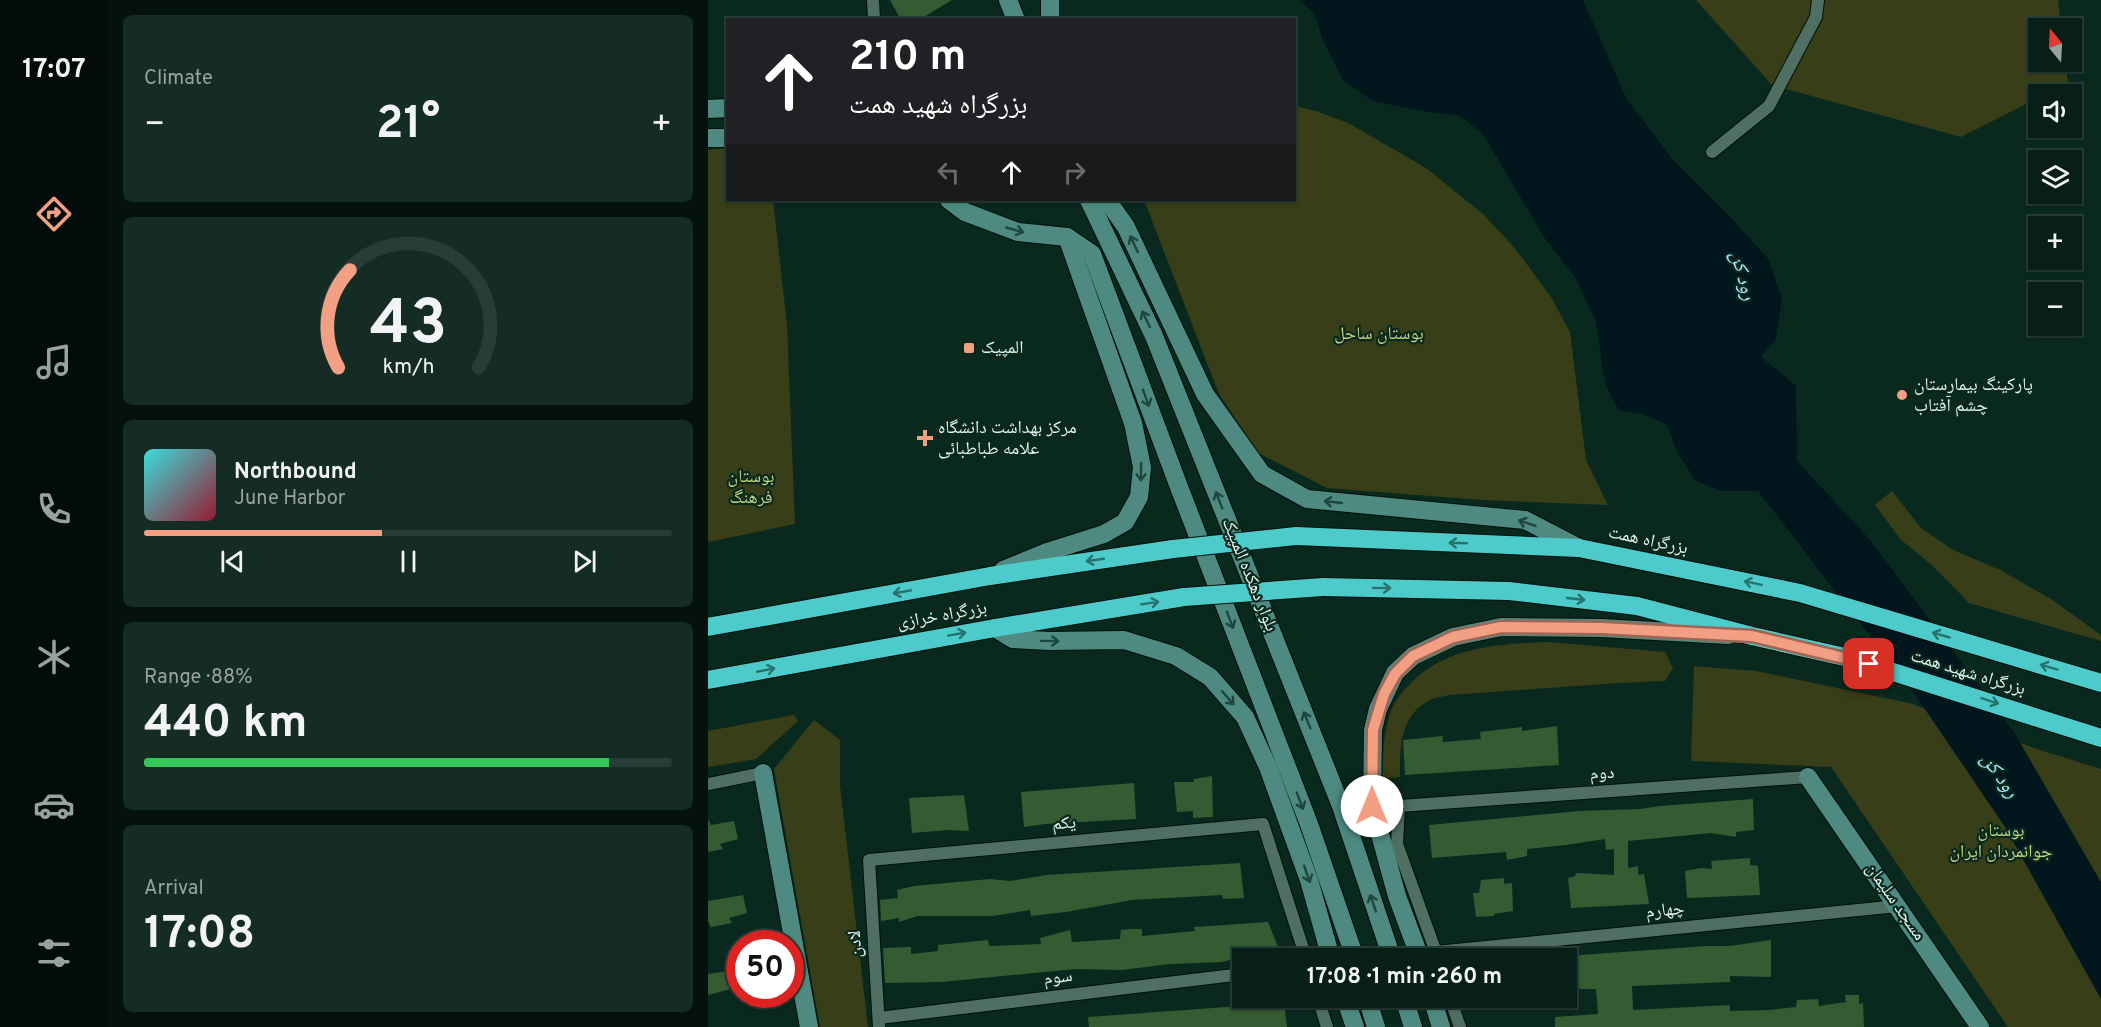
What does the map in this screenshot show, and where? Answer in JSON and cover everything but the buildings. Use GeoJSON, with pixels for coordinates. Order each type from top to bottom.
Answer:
{"type":"FeatureCollection","features":[{"type":"Feature","properties":{"kind":"highway","name":"بزرگراه همت"},"geometry":{"type":"LineString","coordinates":[[1173,549],[1296,536],[1579,548],[1800,593],[2101,683]]}},
{"type":"Feature","properties":{"kind":"highway","name":"بزرگراه خرازی"},"geometry":{"type":"LineString","coordinates":[[708,627],[990,576],[1173,549]]}},
{"type":"Feature","properties":{"kind":"highway","name":"بزرگراه خرازی"},"geometry":{"type":"LineString","coordinates":[[708,680],[995,627],[1184,597],[1323,587],[1509,591],[1637,606],[1752,636]]}},
{"type":"Feature","properties":{"kind":"highway","name":"بزرگراه شهید همت"},"geometry":{"type":"LineString","coordinates":[[1752,636],[1849,658],[2101,738]]}},
{"type":"Feature","properties":{"kind":"main road"},"geometry":{"type":"LineString","coordinates":[[1008,0],[1015,18]]}},
{"type":"Feature","properties":{"kind":"main road"},"geometry":{"type":"LineString","coordinates":[[1050,0],[1050,18]]}},
{"type":"Feature","properties":{"kind":"main road"},"geometry":{"type":"LineString","coordinates":[[708,109],[726,108]]}},
{"type":"Feature","properties":{"kind":"main road"},"geometry":{"type":"LineString","coordinates":[[708,138],[726,138]]}},
{"type":"Feature","properties":{"kind":"main road","name":"بلوار دهکده المپیک"},"geometry":{"type":"LineString","coordinates":[[1089,201],[1163,358],[1341,806],[1389,948]]}},
{"type":"Feature","properties":{"kind":"main road"},"geometry":{"type":"LineString","coordinates":[[1108,201],[1126,226],[1205,394],[1262,474],[1307,499],[1525,520],[1579,548]]}},
{"type":"Feature","properties":{"kind":"main road"},"geometry":{"type":"LineString","coordinates":[[960,206],[1018,232],[1066,237],[1133,423],[1142,467],[1139,497],[1125,522],[1104,534],[1047,552],[990,576]]}},
{"type":"Feature","properties":{"kind":"main road","name":"بلوار دهکده المپیک"},"geometry":{"type":"LineString","coordinates":[[1066,237],[1092,254],[1309,824],[1352,948]]}},
{"type":"Feature","properties":{"kind":"main road"},"geometry":{"type":"LineString","coordinates":[[995,627],[1013,639],[1124,640],[1176,656],[1210,677],[1245,717],[1268,766],[1309,879],[1328,948]]}},
{"type":"Feature","properties":{"kind":"main road"},"geometry":{"type":"LineString","coordinates":[[1426,948],[1397,896],[1372,806],[1373,730],[1378,709],[1395,674],[1413,656],[1453,637],[1501,627],[1601,628],[1752,636]]}},
{"type":"Feature","properties":{"kind":"main road"},"geometry":{"type":"LineString","coordinates":[[763,773],[809,1027]]}},
{"type":"Feature","properties":{"kind":"main road","name":"مسجد سلیمان"},"geometry":{"type":"LineString","coordinates":[[1808,777],[1980,1027]]}},
{"type":"Feature","properties":{"kind":"main road"},"geometry":{"type":"LineString","coordinates":[[1348,1008],[1355,1027]]}},
{"type":"Feature","properties":{"kind":"main road"},"geometry":{"type":"LineString","coordinates":[[1370,1008],[1376,1027]]}},
{"type":"Feature","properties":{"kind":"main road"},"geometry":{"type":"LineString","coordinates":[[1407,1008],[1413,1027]]}},
{"type":"Feature","properties":{"kind":"main road"},"geometry":{"type":"LineString","coordinates":[[1435,1008],[1441,1027]]}},
{"type":"Feature","properties":{"kind":"street"},"geometry":{"type":"LineString","coordinates":[[873,0],[874,18]]}},
{"type":"Feature","properties":{"kind":"street"},"geometry":{"type":"LineString","coordinates":[[1712,152],[1769,106],[1816,17],[1818,0]]}},
{"type":"Feature","properties":{"kind":"street"},"geometry":{"type":"LineString","coordinates":[[708,784],[763,773]]}},
{"type":"Feature","properties":{"kind":"street","name":"دوم"},"geometry":{"type":"LineString","coordinates":[[1429,948],[1397,844],[1399,806],[1808,777]]}},
{"type":"Feature","properties":{"kind":"street","name":"یکم"},"geometry":{"type":"LineString","coordinates":[[869,860],[1263,824],[1303,948]]}},
{"type":"Feature","properties":{"kind":"street","name":"لادن"},"geometry":{"type":"LineString","coordinates":[[869,860],[879,1023]]}},
{"type":"Feature","properties":{"kind":"street","name":"چهارم"},"geometry":{"type":"LineString","coordinates":[[1506,948],[1898,906]]}},
{"type":"Feature","properties":{"kind":"street","name":"سوم"},"geometry":{"type":"LineString","coordinates":[[879,1023],[1232,975]]}},
{"type":"Feature","properties":{"kind":"street"},"geometry":{"type":"LineString","coordinates":[[1321,1008],[1327,1027]]}},
{"type":"Feature","properties":{"kind":"street"},"geometry":{"type":"LineString","coordinates":[[1453,1008],[1460,1027]]}},
{"type":"Feature","properties":{"kind":"green space"},"geometry":{"type":"Polygon","coordinates":[[[1696,0],[2058,0],[2060,18],[2028,18],[2028,72],[2066,72],[2068,83],[2028,84],[2028,103],[1961,137],[1772,85],[1696,0]]]}},
{"type":"Feature","properties":{"kind":"green space","name":"بوستان ساحل"},"geometry":{"type":"Polygon","coordinates":[[[1296,106],[1316,111],[1348,123],[1426,168],[1483,214],[1514,247],[1551,297],[1570,332],[1586,460],[1608,505],[1482,500],[1327,488],[1258,453],[1219,394],[1144,201],[1296,201],[1296,106]]]}},
{"type":"Feature","properties":{"kind":"green space","name":"بوستان فرهنگ"},"geometry":{"type":"Polygon","coordinates":[[[726,148],[726,201],[773,201],[787,325],[795,524],[708,542],[708,150],[726,148]]]}},
{"type":"Feature","properties":{"kind":"green space"},"geometry":{"type":"Polygon","coordinates":[[[1892,491],[1921,528],[1953,550],[2000,570],[2051,599],[2101,635],[2101,641],[1969,603],[1934,567],[1901,540],[1875,505],[1892,491]]]}},
{"type":"Feature","properties":{"kind":"green space"},"geometry":{"type":"Polygon","coordinates":[[[1549,642],[1665,652],[1673,668],[1665,681],[1449,695],[1432,699],[1412,715],[1407,724],[1401,744],[1400,777],[1382,779],[1385,736],[1391,711],[1403,692],[1426,670],[1442,661],[1476,649],[1549,642]]]}},
{"type":"Feature","properties":{"kind":"green space","name":"بوستان جوانمردان ایران"},"geometry":{"type":"Polygon","coordinates":[[[1694,666],[1756,671],[1909,703],[2040,750],[2101,769],[2101,1027],[2008,1027],[1831,767],[1691,761],[1694,666]]]}},
{"type":"Feature","properties":{"kind":"green space"},"geometry":{"type":"Polygon","coordinates":[[[794,715],[798,721],[756,759],[708,767],[708,731],[794,715]]]}},
{"type":"Feature","properties":{"kind":"green space"},"geometry":{"type":"Polygon","coordinates":[[[814,720],[840,740],[840,786],[868,1027],[820,1027],[774,769],[814,720]]]}},
{"type":"Feature","properties":{"kind":"water","name":"رود کن"},"geometry":{"type":"Polygon","coordinates":[[[1299,0],[1583,0],[1627,100],[1673,160],[1768,259],[1782,298],[1776,339],[1761,357],[1796,386],[1797,461],[1871,541],[2015,734],[2101,882],[2101,999],[2005,827],[1914,693],[1758,491],[1722,491],[1696,481],[1677,452],[1667,424],[1641,414],[1619,410],[1607,388],[1596,321],[1576,279],[1544,237],[1483,134],[1460,116],[1373,101],[1343,80],[1322,38],[1315,14],[1299,0]]]}},
{"type":"Feature","properties":{"kind":"place","name":"المپیک"},"geometry":{"type":"Point","coordinates":[969,348]}},
{"type":"Feature","properties":{"kind":"place","name":"پاركينگ بيمارستان چشم آفتاب"},"geometry":{"type":"Point","coordinates":[1902,395]}},
{"type":"Feature","properties":{"kind":"place","name":"مرکز بهداشت دانشگاه علامه طباطبائی"},"geometry":{"type":"Point","coordinates":[925,438]}},
{"type":"Feature","properties":{"kind":"route"},"geometry":{"type":"LineString","coordinates":[[1372,806],[1373,730],[1384,694],[1395,674],[1413,656],[1453,637],[1501,627],[1601,628],[1752,636],[1869,664]]}}]}
